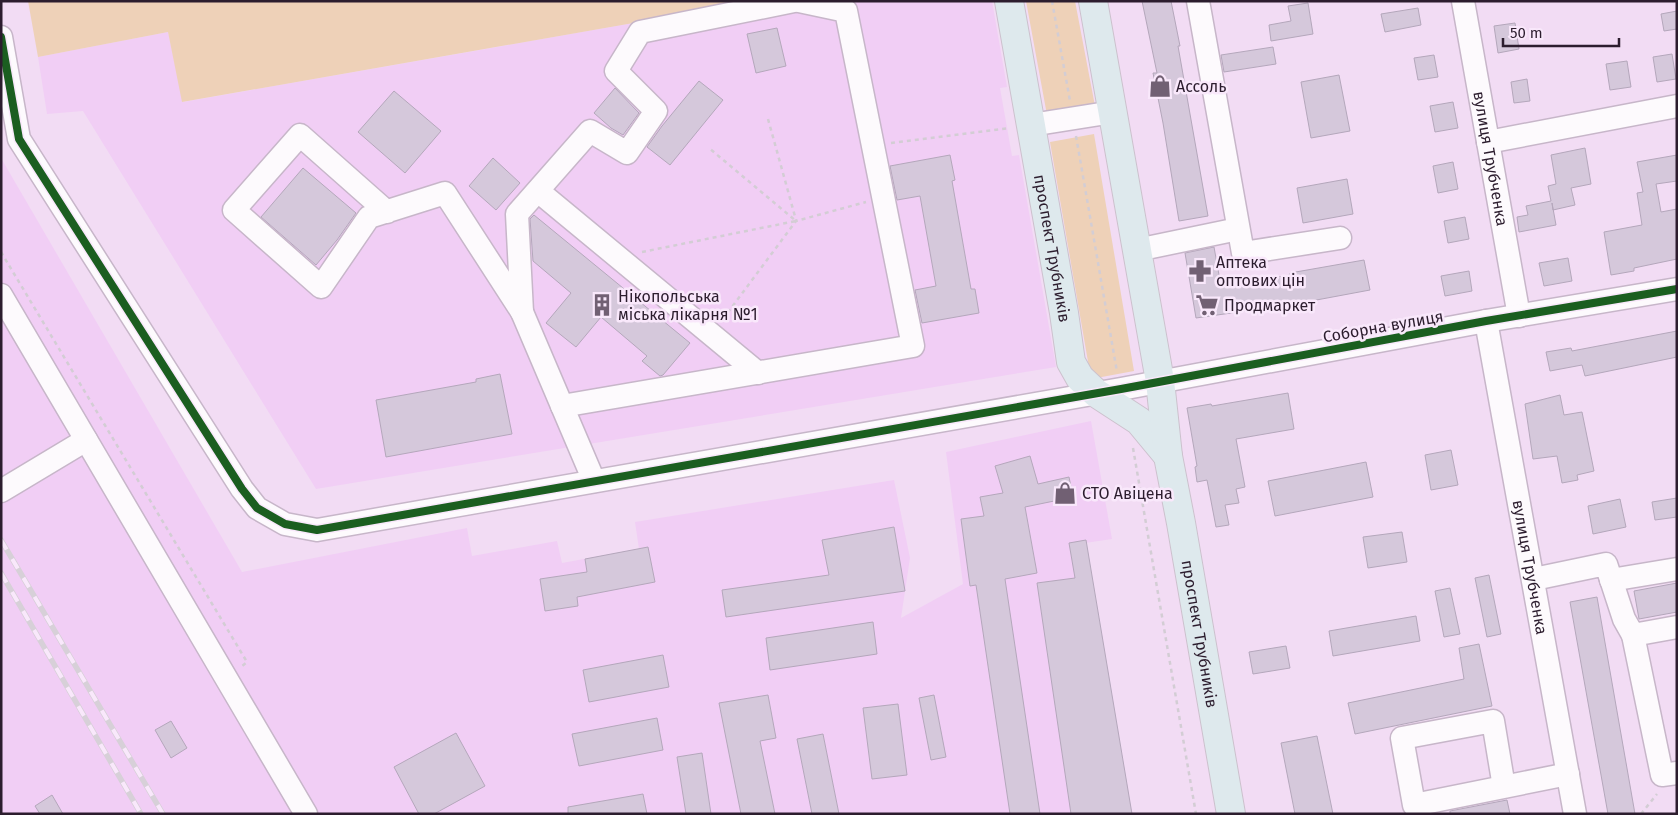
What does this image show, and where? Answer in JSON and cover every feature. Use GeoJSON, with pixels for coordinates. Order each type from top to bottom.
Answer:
{"type":"FeatureCollection","features":[{"type":"Feature","properties":{"kind":"main road","name":"проспект Трубників"},"geometry":{"type":"LineString","coordinates":[[1010,1],[1072,362],[1080,378],[1114,398],[1138,421],[1168,456]]}},
{"type":"Feature","properties":{"kind":"main road","name":"проспект Трубників"},"geometry":{"type":"LineString","coordinates":[[1093,1],[1160,380],[1168,456],[1231,814]]}},
{"type":"Feature","properties":{"kind":"street"},"geometry":{"type":"LineString","coordinates":[[522,312],[517,214],[590,131],[627,152],[656,111],[616,71],[640,32],[794,1]]}},
{"type":"Feature","properties":{"kind":"street"},"geometry":{"type":"LineString","coordinates":[[562,406],[913,346],[846,11],[799,1]]}},
{"type":"Feature","properties":{"kind":"street"},"geometry":{"type":"LineString","coordinates":[[1198,1],[1243,253],[1340,238]]}},
{"type":"Feature","properties":{"kind":"street","name":"вулиця Трубченка"},"geometry":{"type":"LineString","coordinates":[[1463,1],[1519,316]]}},
{"type":"Feature","properties":{"kind":"street"},"geometry":{"type":"LineString","coordinates":[[1,37],[17,128]]}},
{"type":"Feature","properties":{"kind":"street","name":"Соборна вулиця"},"geometry":{"type":"LineString","coordinates":[[1,86],[17,128],[242,489],[258,508],[285,524],[317,530],[594,481],[1114,398],[1160,380],[1486,321],[1677,289]]}},
{"type":"Feature","properties":{"kind":"street"},"geometry":{"type":"LineString","coordinates":[[1488,142],[1677,106]]}},
{"type":"Feature","properties":{"kind":"street"},"geometry":{"type":"LineString","coordinates":[[1031,125],[1113,112]]}},
{"type":"Feature","properties":{"kind":"street"},"geometry":{"type":"LineString","coordinates":[[387,212],[300,135],[234,210],[321,287],[369,217],[387,212],[445,193],[522,312],[594,481]]}},
{"type":"Feature","properties":{"kind":"street"},"geometry":{"type":"LineString","coordinates":[[538,191],[758,372]]}},
{"type":"Feature","properties":{"kind":"street"},"geometry":{"type":"LineString","coordinates":[[1137,250],[1238,229]]}},
{"type":"Feature","properties":{"kind":"street"},"geometry":{"type":"LineString","coordinates":[[1,296],[306,814]]}},
{"type":"Feature","properties":{"kind":"street","name":"вулиця Трубченка"},"geometry":{"type":"LineString","coordinates":[[1486,321],[1575,814]]}},
{"type":"Feature","properties":{"kind":"street"},"geometry":{"type":"LineString","coordinates":[[1,491],[86,440]]}},
{"type":"Feature","properties":{"kind":"street"},"geometry":{"type":"LineString","coordinates":[[1534,579],[1606,564],[1624,619],[1633,635],[1670,774]]}},
{"type":"Feature","properties":{"kind":"street"},"geometry":{"type":"LineString","coordinates":[[1611,580],[1677,569]]}},
{"type":"Feature","properties":{"kind":"street"},"geometry":{"type":"LineString","coordinates":[[1633,635],[1677,627]]}},
{"type":"Feature","properties":{"kind":"street"},"geometry":{"type":"LineString","coordinates":[[1504,787],[1493,721],[1402,738],[1414,805],[1504,787],[1568,774]]}},
{"type":"Feature","properties":{"kind":"path"},"geometry":{"type":"LineString","coordinates":[[1052,1],[1073,118],[1114,398],[1196,814]]}},
{"type":"Feature","properties":{"kind":"path"},"geometry":{"type":"LineString","coordinates":[[768,119],[796,221]]}},
{"type":"Feature","properties":{"kind":"path"},"geometry":{"type":"LineString","coordinates":[[873,145],[1031,125]]}},
{"type":"Feature","properties":{"kind":"path"},"geometry":{"type":"LineString","coordinates":[[709,148],[796,221]]}},
{"type":"Feature","properties":{"kind":"path"},"geometry":{"type":"LineString","coordinates":[[618,257],[796,221],[884,197]]}},
{"type":"Feature","properties":{"kind":"path"},"geometry":{"type":"LineString","coordinates":[[712,335],[796,221]]}},
{"type":"Feature","properties":{"kind":"path"},"geometry":{"type":"LineString","coordinates":[[1,252],[246,662],[227,680]]}},
{"type":"Feature","properties":{"kind":"path"},"geometry":{"type":"LineString","coordinates":[[1641,814],[1670,774]]}},
{"type":"Feature","properties":{"kind":"shaded area"},"geometry":{"type":"Polygon","coordinates":[[[28,1],[759,1],[182,102],[168,32],[38,57],[28,1]]]}},
{"type":"Feature","properties":{"kind":"shaded area"},"geometry":{"type":"Polygon","coordinates":[[[759,1],[992,1],[1007,87],[1000,88],[1012,156],[1019,155],[1056,367],[316,489],[83,111],[47,114],[38,57],[168,32],[183,102],[759,1]]]}},
{"type":"Feature","properties":{"kind":"shaded area"},"geometry":{"type":"Polygon","coordinates":[[[1026,1],[1075,1],[1095,106],[1047,115],[1026,1]]]}},
{"type":"Feature","properties":{"kind":"shaded area"},"geometry":{"type":"Polygon","coordinates":[[[1094,134],[1134,371],[1091,379],[1050,142],[1094,134]]]}},
{"type":"Feature","properties":{"kind":"shaded area"},"geometry":{"type":"Polygon","coordinates":[[[1,158],[242,572],[467,528],[472,556],[557,541],[562,563],[639,549],[635,522],[894,480],[910,558],[901,618],[963,584],[946,452],[1091,421],[1112,539],[1085,543],[1132,814],[1,814],[1,158]]]}},
{"type":"Feature","properties":{"kind":"building"},"geometry":{"type":"Polygon","coordinates":[[[1142,1],[1171,1],[1208,216],[1179,221],[1153,73],[1157,73],[1142,1]]]}},
{"type":"Feature","properties":{"kind":"building"},"geometry":{"type":"Polygon","coordinates":[[[1308,3],[1313,34],[1271,41],[1269,25],[1291,21],[1288,6],[1308,3]]]}},
{"type":"Feature","properties":{"kind":"building"},"geometry":{"type":"Polygon","coordinates":[[[1418,8],[1421,25],[1385,32],[1381,14],[1418,8]]]}},
{"type":"Feature","properties":{"kind":"building"},"geometry":{"type":"Polygon","coordinates":[[[1677,11],[1677,29],[1664,31],[1661,14],[1677,11]]]}},
{"type":"Feature","properties":{"kind":"building"},"geometry":{"type":"Polygon","coordinates":[[[1515,23],[1519,49],[1498,53],[1494,26],[1515,23]]]}},
{"type":"Feature","properties":{"kind":"building"},"geometry":{"type":"Polygon","coordinates":[[[777,28],[786,66],[756,73],[747,34],[777,28]]]}},
{"type":"Feature","properties":{"kind":"building"},"geometry":{"type":"Polygon","coordinates":[[[1273,47],[1276,64],[1224,72],[1221,55],[1273,47]]]}},
{"type":"Feature","properties":{"kind":"building"},"geometry":{"type":"Polygon","coordinates":[[[1672,54],[1676,79],[1657,82],[1653,57],[1672,54]]]}},
{"type":"Feature","properties":{"kind":"building"},"geometry":{"type":"Polygon","coordinates":[[[1434,55],[1438,77],[1418,80],[1414,58],[1434,55]]]}},
{"type":"Feature","properties":{"kind":"building"},"geometry":{"type":"Polygon","coordinates":[[[1627,61],[1631,87],[1610,90],[1606,64],[1627,61]]]}},
{"type":"Feature","properties":{"kind":"building"},"geometry":{"type":"Polygon","coordinates":[[[1339,75],[1350,131],[1311,138],[1301,82],[1339,75]]]}},
{"type":"Feature","properties":{"kind":"building"},"geometry":{"type":"Polygon","coordinates":[[[1527,79],[1530,101],[1514,103],[1511,82],[1527,79]]]}},
{"type":"Feature","properties":{"kind":"building"},"geometry":{"type":"Polygon","coordinates":[[[699,81],[723,100],[670,165],[647,147],[699,81]]]}},
{"type":"Feature","properties":{"kind":"building"},"geometry":{"type":"Polygon","coordinates":[[[615,88],[639,113],[623,135],[611,128],[594,113],[615,88]]]}},
{"type":"Feature","properties":{"kind":"building"},"geometry":{"type":"Polygon","coordinates":[[[394,91],[441,131],[405,173],[358,132],[394,91]]]}},
{"type":"Feature","properties":{"kind":"building"},"geometry":{"type":"Polygon","coordinates":[[[1453,102],[1458,128],[1435,132],[1430,106],[1453,102]]]}},
{"type":"Feature","properties":{"kind":"building"},"geometry":{"type":"Polygon","coordinates":[[[1585,148],[1591,184],[1571,188],[1575,205],[1553,210],[1556,225],[1519,232],[1517,217],[1528,215],[1526,206],[1551,201],[1548,186],[1556,184],[1551,155],[1585,148]]]}},
{"type":"Feature","properties":{"kind":"building"},"geometry":{"type":"Polygon","coordinates":[[[950,155],[955,180],[952,181],[971,289],[975,289],[979,313],[922,323],[915,290],[936,286],[920,196],[897,200],[890,166],[950,155]]]}},
{"type":"Feature","properties":{"kind":"building"},"geometry":{"type":"Polygon","coordinates":[[[1677,155],[1677,181],[1656,184],[1661,212],[1677,209],[1677,259],[1634,268],[1634,271],[1611,275],[1604,232],[1642,225],[1637,193],[1643,192],[1637,162],[1677,155]]]}},
{"type":"Feature","properties":{"kind":"building"},"geometry":{"type":"Polygon","coordinates":[[[493,158],[520,183],[496,210],[469,186],[493,158]]]}},
{"type":"Feature","properties":{"kind":"building"},"geometry":{"type":"Polygon","coordinates":[[[1453,162],[1458,189],[1438,193],[1433,166],[1453,162]]]}},
{"type":"Feature","properties":{"kind":"building"},"geometry":{"type":"Polygon","coordinates":[[[303,168],[356,213],[316,265],[261,217],[303,168]]]}},
{"type":"Feature","properties":{"kind":"building"},"geometry":{"type":"Polygon","coordinates":[[[1347,179],[1353,214],[1303,223],[1297,188],[1347,179]]]}},
{"type":"Feature","properties":{"kind":"building","name":"Нікопольська міська лікарня №1"},"geometry":{"type":"Polygon","coordinates":[[[534,215],[690,343],[663,375],[660,376],[642,361],[647,356],[601,317],[576,347],[546,323],[571,293],[533,261],[530,219],[534,215]]]}},
{"type":"Feature","properties":{"kind":"building"},"geometry":{"type":"Polygon","coordinates":[[[1465,217],[1469,239],[1448,243],[1444,221],[1465,217]]]}},
{"type":"Feature","properties":{"kind":"building"},"geometry":{"type":"Polygon","coordinates":[[[1214,247],[1221,286],[1290,275],[1290,273],[1364,260],[1370,290],[1295,304],[1196,318],[1185,253],[1214,247]]]}},
{"type":"Feature","properties":{"kind":"building"},"geometry":{"type":"Polygon","coordinates":[[[1568,258],[1572,281],[1544,286],[1539,263],[1568,258]]]}},
{"type":"Feature","properties":{"kind":"building"},"geometry":{"type":"Polygon","coordinates":[[[1469,271],[1472,291],[1445,296],[1441,276],[1469,271]]]}},
{"type":"Feature","properties":{"kind":"building"},"geometry":{"type":"Polygon","coordinates":[[[1677,331],[1677,357],[1585,376],[1582,365],[1550,371],[1546,352],[1571,348],[1572,351],[1677,331]]]}},
{"type":"Feature","properties":{"kind":"building"},"geometry":{"type":"Polygon","coordinates":[[[500,374],[512,434],[386,457],[376,400],[476,382],[476,379],[500,374]]]}},
{"type":"Feature","properties":{"kind":"building"},"geometry":{"type":"Polygon","coordinates":[[[1288,393],[1294,429],[1236,439],[1245,487],[1236,489],[1239,503],[1225,505],[1229,525],[1216,527],[1207,480],[1197,482],[1195,467],[1197,466],[1187,408],[1211,404],[1212,406],[1288,393]]]}},
{"type":"Feature","properties":{"kind":"building"},"geometry":{"type":"Polygon","coordinates":[[[1560,395],[1564,415],[1582,412],[1594,471],[1577,475],[1578,480],[1562,483],[1557,456],[1533,459],[1525,404],[1560,395]]]}},
{"type":"Feature","properties":{"kind":"building"},"geometry":{"type":"Polygon","coordinates":[[[1451,450],[1458,485],[1431,490],[1425,455],[1451,450]]]}},
{"type":"Feature","properties":{"kind":"building"},"geometry":{"type":"Polygon","coordinates":[[[1030,456],[1038,484],[1069,477],[1074,501],[1060,504],[1059,500],[1025,507],[1037,573],[1005,579],[1040,814],[1010,814],[976,585],[970,586],[961,519],[984,516],[980,497],[1003,493],[995,466],[1030,456]]]}},
{"type":"Feature","properties":{"kind":"building"},"geometry":{"type":"Polygon","coordinates":[[[1366,462],[1373,497],[1275,516],[1268,481],[1366,462]]]}},
{"type":"Feature","properties":{"kind":"building"},"geometry":{"type":"Polygon","coordinates":[[[1677,498],[1677,517],[1655,520],[1652,502],[1677,498]]]}},
{"type":"Feature","properties":{"kind":"building"},"geometry":{"type":"Polygon","coordinates":[[[1620,499],[1626,527],[1593,534],[1588,506],[1620,499]]]}},
{"type":"Feature","properties":{"kind":"building"},"geometry":{"type":"Polygon","coordinates":[[[894,527],[905,591],[726,617],[722,590],[829,575],[822,540],[894,527]]]}},
{"type":"Feature","properties":{"kind":"building"},"geometry":{"type":"Polygon","coordinates":[[[1402,532],[1407,562],[1368,568],[1363,537],[1402,532]]]}},
{"type":"Feature","properties":{"kind":"building"},"geometry":{"type":"Polygon","coordinates":[[[1086,540],[1132,814],[1071,814],[1037,583],[1075,578],[1069,543],[1086,540]]]}},
{"type":"Feature","properties":{"kind":"building"},"geometry":{"type":"Polygon","coordinates":[[[648,547],[655,582],[577,597],[578,606],[545,611],[540,579],[587,572],[585,559],[648,547]]]}},
{"type":"Feature","properties":{"kind":"building"},"geometry":{"type":"Polygon","coordinates":[[[1489,575],[1501,634],[1487,637],[1475,578],[1489,575]]]}},
{"type":"Feature","properties":{"kind":"building"},"geometry":{"type":"Polygon","coordinates":[[[1677,583],[1677,612],[1639,619],[1634,591],[1677,583]]]}},
{"type":"Feature","properties":{"kind":"building"},"geometry":{"type":"Polygon","coordinates":[[[1450,588],[1460,634],[1444,637],[1435,591],[1450,588]]]}},
{"type":"Feature","properties":{"kind":"building"},"geometry":{"type":"Polygon","coordinates":[[[1597,597],[1635,814],[1608,814],[1570,602],[1597,597]]]}},
{"type":"Feature","properties":{"kind":"building"},"geometry":{"type":"Polygon","coordinates":[[[1416,616],[1420,641],[1333,656],[1329,631],[1416,616]]]}},
{"type":"Feature","properties":{"kind":"building"},"geometry":{"type":"Polygon","coordinates":[[[873,622],[877,654],[770,670],[766,638],[873,622]]]}},
{"type":"Feature","properties":{"kind":"building"},"geometry":{"type":"Polygon","coordinates":[[[1479,644],[1492,706],[1355,734],[1348,703],[1464,679],[1459,648],[1479,644]]]}},
{"type":"Feature","properties":{"kind":"building"},"geometry":{"type":"Polygon","coordinates":[[[1286,646],[1290,668],[1253,674],[1249,652],[1286,646]]]}},
{"type":"Feature","properties":{"kind":"building"},"geometry":{"type":"Polygon","coordinates":[[[663,655],[669,687],[589,702],[583,670],[663,655]]]}},
{"type":"Feature","properties":{"kind":"building"},"geometry":{"type":"Polygon","coordinates":[[[768,695],[776,738],[760,741],[775,814],[741,814],[719,703],[768,695]]]}},
{"type":"Feature","properties":{"kind":"building"},"geometry":{"type":"Polygon","coordinates":[[[934,695],[946,757],[931,760],[919,698],[934,695]]]}},
{"type":"Feature","properties":{"kind":"building"},"geometry":{"type":"Polygon","coordinates":[[[898,704],[907,775],[872,779],[863,708],[898,704]]]}},
{"type":"Feature","properties":{"kind":"building"},"geometry":{"type":"Polygon","coordinates":[[[657,718],[663,750],[579,766],[572,734],[657,718]]]}},
{"type":"Feature","properties":{"kind":"building"},"geometry":{"type":"Polygon","coordinates":[[[171,721],[187,748],[171,758],[155,730],[171,721]]]}},
{"type":"Feature","properties":{"kind":"building"},"geometry":{"type":"Polygon","coordinates":[[[456,733],[485,786],[434,814],[419,814],[394,767],[456,733]]]}},
{"type":"Feature","properties":{"kind":"building"},"geometry":{"type":"Polygon","coordinates":[[[823,734],[839,814],[812,814],[797,739],[823,734]]]}},
{"type":"Feature","properties":{"kind":"building"},"geometry":{"type":"Polygon","coordinates":[[[1317,736],[1333,814],[1295,814],[1281,743],[1317,736]]]}},
{"type":"Feature","properties":{"kind":"building"},"geometry":{"type":"Polygon","coordinates":[[[702,753],[711,814],[686,814],[677,757],[702,753]]]}},
{"type":"Feature","properties":{"kind":"building"},"geometry":{"type":"Polygon","coordinates":[[[643,794],[647,814],[568,814],[568,807],[643,794]]]}},
{"type":"Feature","properties":{"kind":"building"},"geometry":{"type":"Polygon","coordinates":[[[52,795],[63,814],[40,814],[35,806],[52,795]]]}},
{"type":"Feature","properties":{"kind":"building"},"geometry":{"type":"Polygon","coordinates":[[[1507,800],[1510,814],[1450,814],[1450,811],[1507,800]]]}},
{"type":"Feature","properties":{"kind":"railway"},"geometry":{"type":"LineString","coordinates":[[1,540],[163,814]]}},
{"type":"Feature","properties":{"kind":"railway"},"geometry":{"type":"LineString","coordinates":[[1,573],[141,814]]}},
{"type":"Feature","properties":{"kind":"cycle path"},"geometry":{"type":"LineString","coordinates":[[1,37],[19,139],[242,489],[257,508],[285,524],[317,530],[1121,389],[1486,321],[1677,289]]}},
{"type":"Feature","properties":{"kind":"place","name":"Ассоль"},"geometry":{"type":"Point","coordinates":[1160,86]}},
{"type":"Feature","properties":{"kind":"place","name":"Аптека оптових цін"},"geometry":{"type":"Point","coordinates":[1200,271]}},
{"type":"Feature","properties":{"kind":"place","name":"Нікопольська міська лікарня №1"},"geometry":{"type":"Point","coordinates":[602,305]}},
{"type":"Feature","properties":{"kind":"place","name":"Продмаркет"},"geometry":{"type":"Point","coordinates":[1207,305]}},
{"type":"Feature","properties":{"kind":"place","name":"СТО Авіцена"},"geometry":{"type":"Point","coordinates":[1065,493]}}]}
